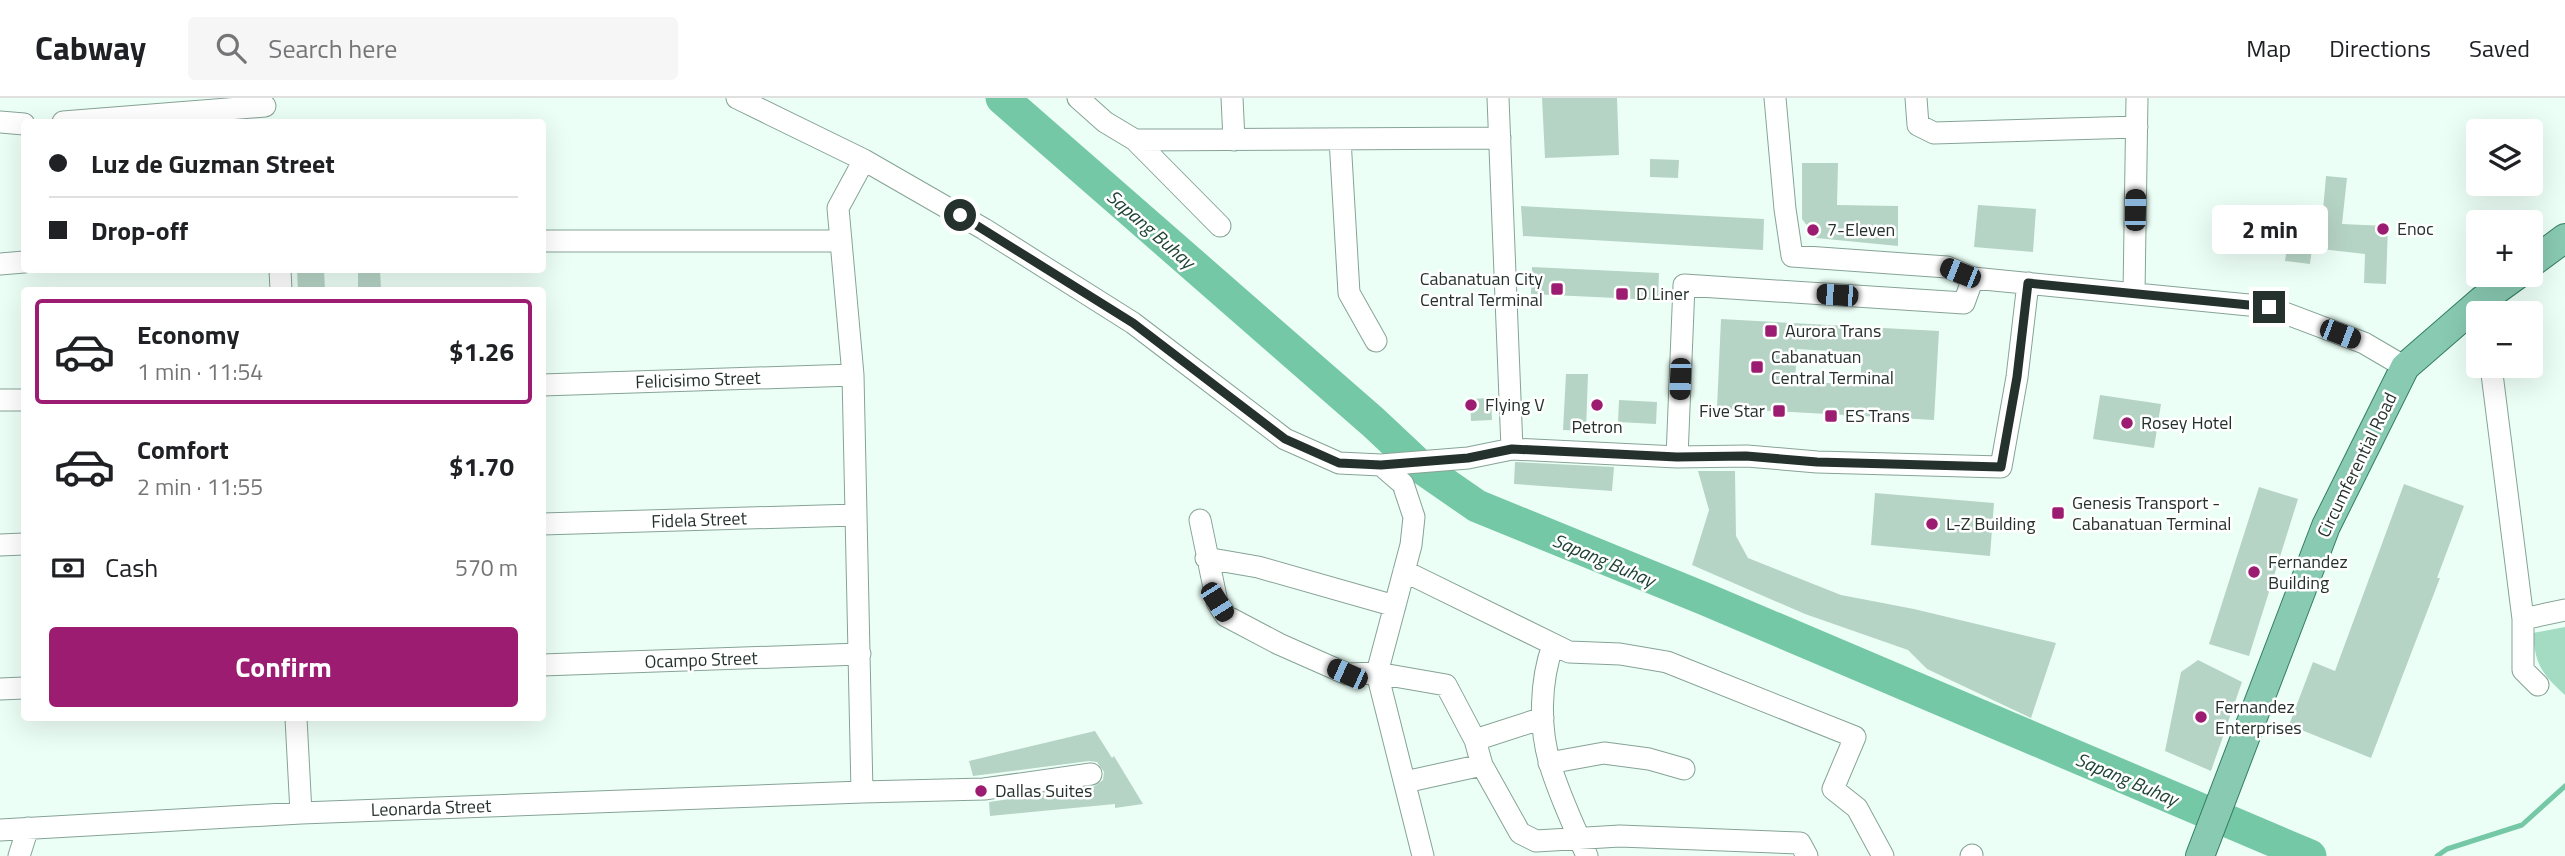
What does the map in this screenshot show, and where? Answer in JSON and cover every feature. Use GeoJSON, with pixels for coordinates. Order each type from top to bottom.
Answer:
{"type":"FeatureCollection","features":[{"type":"Feature","properties":{"kind":"main road"},"geometry":{"type":"LineString","coordinates":[[2543,254],[2565,238]]}},
{"type":"Feature","properties":{"kind":"main road","name":"Circumferential Road"},"geometry":{"type":"LineString","coordinates":[[2488,301],[2503,287]]}},
{"type":"Feature","properties":{"kind":"main road","name":"Circumferential Road"},"geometry":{"type":"LineString","coordinates":[[2200,856],[2326,526],[2405,367],[2466,319]]}},
{"type":"Feature","properties":{"kind":"street"},"geometry":{"type":"LineString","coordinates":[[737,98],[864,160],[984,229],[1133,323],[1285,439],[1339,463],[1468,458],[1512,449],[2001,467],[2017,377],[2028,283]]}},
{"type":"Feature","properties":{"kind":"street"},"geometry":{"type":"LineString","coordinates":[[1078,98],[1105,122],[1135,140],[1220,226]]}},
{"type":"Feature","properties":{"kind":"street"},"geometry":{"type":"LineString","coordinates":[[1232,98],[1234,140]]}},
{"type":"Feature","properties":{"kind":"street"},"geometry":{"type":"LineString","coordinates":[[1498,98],[1512,449]]}},
{"type":"Feature","properties":{"kind":"street"},"geometry":{"type":"LineString","coordinates":[[1775,98],[1792,256],[1947,267],[1973,278],[2269,307],[2364,343],[2405,367]]}},
{"type":"Feature","properties":{"kind":"street"},"geometry":{"type":"LineString","coordinates":[[1916,98],[1918,125],[1934,133],[2137,127]]}},
{"type":"Feature","properties":{"kind":"street"},"geometry":{"type":"LineString","coordinates":[[2134,293],[2137,98]]}},
{"type":"Feature","properties":{"kind":"street"},"geometry":{"type":"LineString","coordinates":[[136,119],[266,109]]}},
{"type":"Feature","properties":{"kind":"street"},"geometry":{"type":"LineString","coordinates":[[0,122],[21,124]]}},
{"type":"Feature","properties":{"kind":"street"},"geometry":{"type":"LineString","coordinates":[[1135,140],[1500,138]]}},
{"type":"Feature","properties":{"kind":"street"},"geometry":{"type":"LineString","coordinates":[[1340,139],[1349,293],[1376,341]]}},
{"type":"Feature","properties":{"kind":"street"},"geometry":{"type":"LineString","coordinates":[[862,792],[853,376],[838,208],[864,160]]}},
{"type":"Feature","properties":{"kind":"street"},"geometry":{"type":"LineString","coordinates":[[546,241],[841,241]]}},
{"type":"Feature","properties":{"kind":"street"},"geometry":{"type":"LineString","coordinates":[[0,264],[21,262]]}},
{"type":"Feature","properties":{"kind":"street"},"geometry":{"type":"LineString","coordinates":[[1677,457],[1684,285],[1964,303],[1973,278]]}},
{"type":"Feature","properties":{"kind":"street","name":"Felicisimo Street"},"geometry":{"type":"LineString","coordinates":[[546,385],[853,376]]}},
{"type":"Feature","properties":{"kind":"street"},"geometry":{"type":"LineString","coordinates":[[2493,378],[2523,619],[2523,670],[2538,685]]}},
{"type":"Feature","properties":{"kind":"street"},"geometry":{"type":"LineString","coordinates":[[0,400],[21,400]]}},
{"type":"Feature","properties":{"kind":"street"},"geometry":{"type":"LineString","coordinates":[[1389,463],[1403,484],[1414,517],[1404,571],[1377,673],[1423,856]]}},
{"type":"Feature","properties":{"kind":"street","name":"Fidela Street"},"geometry":{"type":"LineString","coordinates":[[546,524],[855,515]]}},
{"type":"Feature","properties":{"kind":"street"},"geometry":{"type":"LineString","coordinates":[[1200,520],[1217,602],[1226,616],[1279,644],[1347,674],[1377,673],[1446,685],[1475,740],[1482,765],[1520,833],[1535,841],[1584,848],[1620,836],[1728,847],[1800,843],[1807,856]]}},
{"type":"Feature","properties":{"kind":"street"},"geometry":{"type":"LineString","coordinates":[[0,545],[21,544]]}},
{"type":"Feature","properties":{"kind":"street"},"geometry":{"type":"LineString","coordinates":[[1206,558],[1258,567],[1395,606]]}},
{"type":"Feature","properties":{"kind":"street"},"geometry":{"type":"LineString","coordinates":[[1404,571],[1569,652],[1620,654],[1667,662],[1856,737],[1833,789],[1857,808],[1882,856]]}},
{"type":"Feature","properties":{"kind":"street"},"geometry":{"type":"LineString","coordinates":[[2523,619],[2565,610]]}},
{"type":"Feature","properties":{"kind":"street"},"geometry":{"type":"LineString","coordinates":[[1553,645],[1546,666],[1543,718],[1549,763],[1584,848]]}},
{"type":"Feature","properties":{"kind":"street","name":"Ocampo Street"},"geometry":{"type":"LineString","coordinates":[[546,665],[860,654]]}},
{"type":"Feature","properties":{"kind":"street"},"geometry":{"type":"LineString","coordinates":[[0,689],[21,688]]}},
{"type":"Feature","properties":{"kind":"street"},"geometry":{"type":"LineString","coordinates":[[1475,740],[1543,718]]}},
{"type":"Feature","properties":{"kind":"street"},"geometry":{"type":"LineString","coordinates":[[296,721],[301,813]]}},
{"type":"Feature","properties":{"kind":"street"},"geometry":{"type":"LineString","coordinates":[[1549,763],[1604,753],[1649,759],[1684,769]]}},
{"type":"Feature","properties":{"kind":"street"},"geometry":{"type":"LineString","coordinates":[[1405,782],[1482,765]]}},
{"type":"Feature","properties":{"kind":"street","name":"Leonarda Street"},"geometry":{"type":"LineString","coordinates":[[0,830],[301,813],[984,789],[1091,774]]}},
{"type":"Feature","properties":{"kind":"street"},"geometry":{"type":"LineString","coordinates":[[19,856],[28,828]]}},
{"type":"Feature","properties":{"kind":"street"},"geometry":{"type":"LineString","coordinates":[[1650,837],[1661,856]]}},
{"type":"Feature","properties":{"kind":"green space"},"geometry":{"type":"Polygon","coordinates":[[[2565,627],[2565,695],[2541,668],[2533,633],[2565,627]]]}},
{"type":"Feature","properties":{"kind":"building"},"geometry":{"type":"Polygon","coordinates":[[[1542,98],[1617,98],[1619,155],[1545,158],[1542,98]]]}},
{"type":"Feature","properties":{"kind":"building"},"geometry":{"type":"Polygon","coordinates":[[[1650,159],[1679,160],[1678,178],[1650,177],[1650,159]]]}},
{"type":"Feature","properties":{"kind":"building"},"geometry":{"type":"Polygon","coordinates":[[[1802,163],[1838,163],[1837,205],[1898,206],[1898,246],[1816,238],[1802,219],[1802,163]]]}},
{"type":"Feature","properties":{"kind":"building"},"geometry":{"type":"Polygon","coordinates":[[[2326,176],[2347,178],[2342,224],[2388,226],[2386,284],[2364,283],[2365,254],[2312,248],[2310,264],[2285,261],[2292,216],[2322,221],[2326,176]]]}},
{"type":"Feature","properties":{"kind":"building"},"geometry":{"type":"Polygon","coordinates":[[[1978,205],[2036,209],[2033,252],[1974,247],[1978,205]]]}},
{"type":"Feature","properties":{"kind":"building"},"geometry":{"type":"Polygon","coordinates":[[[1521,206],[1764,219],[1763,250],[1523,236],[1521,206]]]}},
{"type":"Feature","properties":{"kind":"building"},"geometry":{"type":"Polygon","coordinates":[[[1532,267],[1659,273],[1658,300],[1531,294],[1532,267]]]}},
{"type":"Feature","properties":{"kind":"building"},"geometry":{"type":"Polygon","coordinates":[[[297,273],[324,273],[325,287],[298,287],[297,273]]]}},
{"type":"Feature","properties":{"kind":"building"},"geometry":{"type":"Polygon","coordinates":[[[358,273],[380,273],[381,287],[358,287],[358,273]]]}},
{"type":"Feature","properties":{"kind":"building","name":"Cabanatuan Central Terminal"},"geometry":{"type":"Polygon","coordinates":[[[1721,319],[1939,331],[1934,420],[1717,408],[1721,319]],[[1797,349],[1795,381],[1860,385],[1862,353],[1797,349]]]}},
{"type":"Feature","properties":{"kind":"building"},"geometry":{"type":"Polygon","coordinates":[[[1566,374],[1588,374],[1586,431],[1563,430],[1566,374]]]}},
{"type":"Feature","properties":{"kind":"building"},"geometry":{"type":"Polygon","coordinates":[[[2100,395],[2161,404],[2154,448],[2093,439],[2100,395]]]}},
{"type":"Feature","properties":{"kind":"building"},"geometry":{"type":"Polygon","coordinates":[[[1491,398],[1492,420],[1471,421],[1470,399],[1491,398]]]}},
{"type":"Feature","properties":{"kind":"building"},"geometry":{"type":"Polygon","coordinates":[[[1619,400],[1657,402],[1656,424],[1618,422],[1619,400]]]}},
{"type":"Feature","properties":{"kind":"building"},"geometry":{"type":"Polygon","coordinates":[[[1515,462],[1614,467],[1612,491],[1514,484],[1515,462]]]}},
{"type":"Feature","properties":{"kind":"building"},"geometry":{"type":"Polygon","coordinates":[[[1698,471],[1735,471],[1736,536],[1748,558],[1841,595],[1914,609],[2056,643],[2031,718],[1927,669],[1908,650],[1805,614],[1692,565],[1709,510],[1698,471]]]}},
{"type":"Feature","properties":{"kind":"building"},"geometry":{"type":"Polygon","coordinates":[[[2404,484],[2464,506],[2437,578],[2440,578],[2371,758],[2289,725],[2313,662],[2335,671],[2404,484]]]}},
{"type":"Feature","properties":{"kind":"building","name":"Fernandez Building"},"geometry":{"type":"Polygon","coordinates":[[[2259,487],[2298,499],[2249,656],[2209,644],[2259,487]]]}},
{"type":"Feature","properties":{"kind":"building","name":"L-Z Building"},"geometry":{"type":"Polygon","coordinates":[[[1875,493],[1994,503],[1990,556],[1871,545],[1875,493]]]}},
{"type":"Feature","properties":{"kind":"building","name":"Fernandez Enterprises"},"geometry":{"type":"Polygon","coordinates":[[[2198,660],[2242,682],[2211,771],[2165,751],[2181,672],[2198,660]]]}},
{"type":"Feature","properties":{"kind":"building"},"geometry":{"type":"Polygon","coordinates":[[[1095,731],[1112,758],[1114,756],[1143,804],[1115,808],[1115,804],[990,816],[989,802],[1093,787],[1103,780],[1104,772],[1097,762],[1089,761],[973,776],[969,761],[1095,731]]]}},
{"type":"Feature","properties":{"kind":"waterway","name":"Sapang Buhay"},"geometry":{"type":"LineString","coordinates":[[1002,98],[1373,422],[1422,468],[1477,506],[1705,599],[2310,856]]}},
{"type":"Feature","properties":{"kind":"waterway"},"geometry":{"type":"LineString","coordinates":[[2437,856],[2447,849],[2522,825],[2565,786]]}},
{"type":"Feature","properties":{"kind":"place","name":"Enoc"},"geometry":{"type":"Point","coordinates":[2383,229]}},
{"type":"Feature","properties":{"kind":"place","name":"7-Eleven"},"geometry":{"type":"Point","coordinates":[1813,230]}},
{"type":"Feature","properties":{"kind":"place","name":"Cabanatuan City Central Terminal"},"geometry":{"type":"Point","coordinates":[1557,289]}},
{"type":"Feature","properties":{"kind":"place","name":"D Liner"},"geometry":{"type":"Point","coordinates":[1622,294]}},
{"type":"Feature","properties":{"kind":"place","name":"Aurora Trans"},"geometry":{"type":"Point","coordinates":[1771,331]}},
{"type":"Feature","properties":{"kind":"place","name":"Cabanatuan Central Terminal"},"geometry":{"type":"Point","coordinates":[1757,367]}},
{"type":"Feature","properties":{"kind":"place","name":"Flying V"},"geometry":{"type":"Point","coordinates":[1471,405]}},
{"type":"Feature","properties":{"kind":"place","name":"Petron"},"geometry":{"type":"Point","coordinates":[1597,405]}},
{"type":"Feature","properties":{"kind":"place","name":"Five Star"},"geometry":{"type":"Point","coordinates":[1779,411]}},
{"type":"Feature","properties":{"kind":"place","name":"ES Trans"},"geometry":{"type":"Point","coordinates":[1831,416]}},
{"type":"Feature","properties":{"kind":"place","name":"Rosey Hotel"},"geometry":{"type":"Point","coordinates":[2127,423]}},
{"type":"Feature","properties":{"kind":"place","name":"Genesis Transport - Cabanatuan Terminal"},"geometry":{"type":"Point","coordinates":[2058,513]}},
{"type":"Feature","properties":{"kind":"place","name":"L-Z Building"},"geometry":{"type":"Point","coordinates":[1932,524]}},
{"type":"Feature","properties":{"kind":"place","name":"Fernandez Building"},"geometry":{"type":"Point","coordinates":[2254,572]}},
{"type":"Feature","properties":{"kind":"place","name":"Fernandez Enterprises"},"geometry":{"type":"Point","coordinates":[2201,717]}},
{"type":"Feature","properties":{"kind":"place","name":"Dallas Suites"},"geometry":{"type":"Point","coordinates":[981,791]}},
{"type":"Feature","properties":{"kind":"route"},"geometry":{"type":"LineString","coordinates":[[960,215],[1133,323],[1285,439],[1339,463],[1381,465],[1468,458],[1512,449],[2001,467],[2017,377],[2028,283],[2269,307]]}}]}
